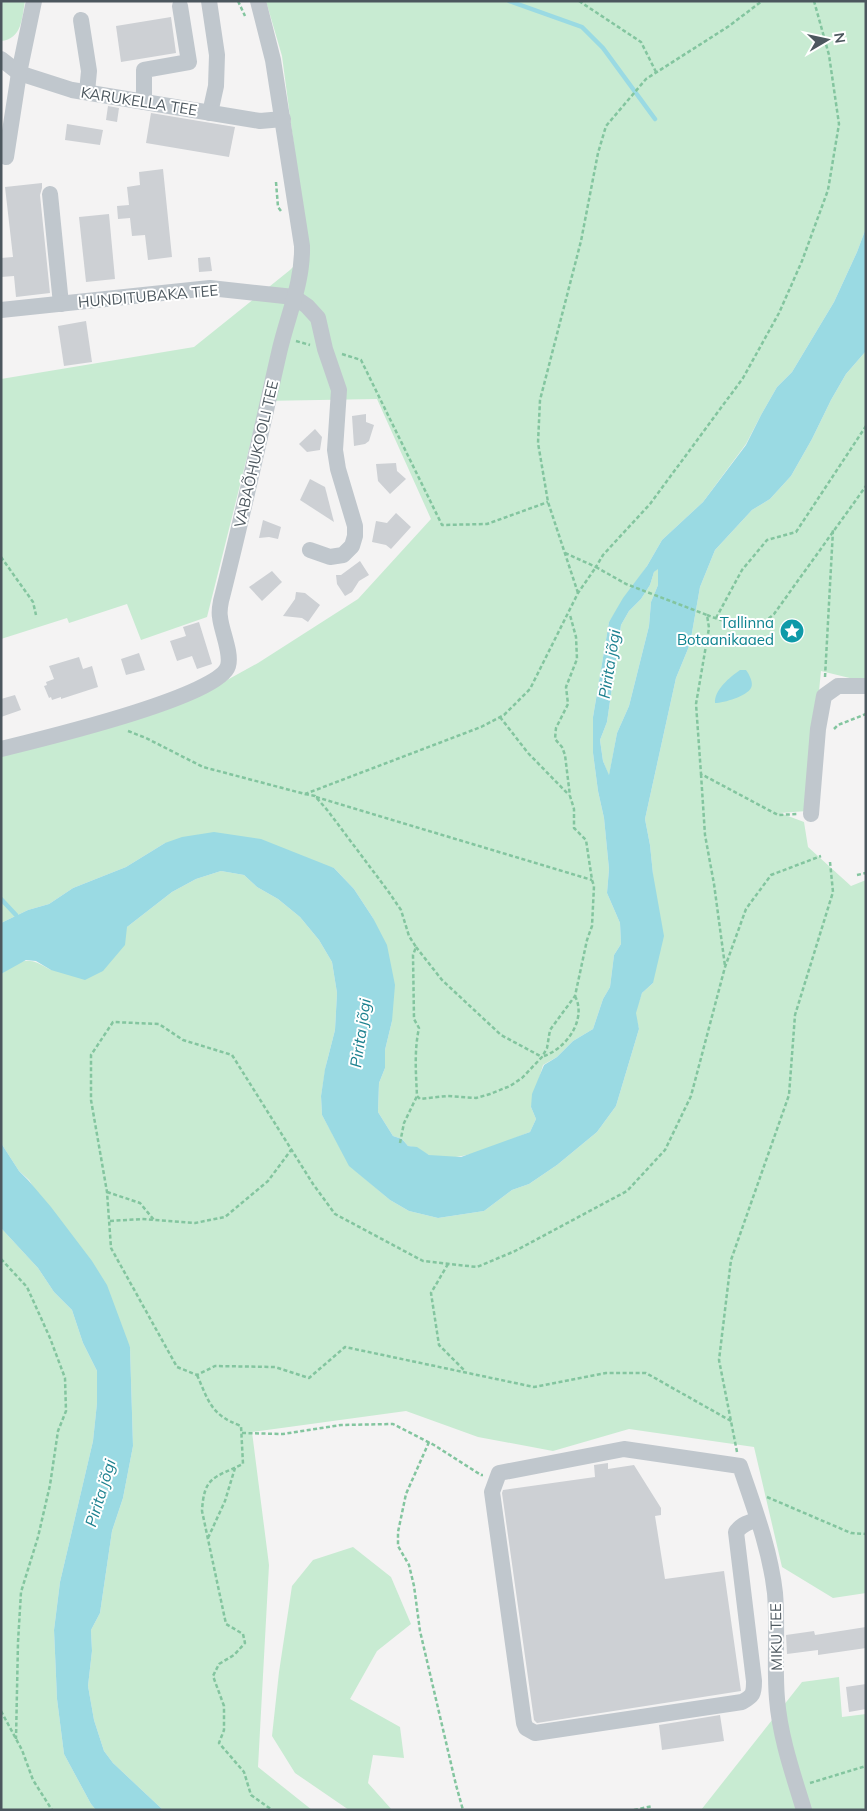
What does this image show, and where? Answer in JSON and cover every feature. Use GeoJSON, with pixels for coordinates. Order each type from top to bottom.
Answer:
{"type":"FeatureCollection","features":[{"type":"Feature","properties":{"kind":"street"},"geometry":{"type":"LineString","coordinates":[[6,157],[34,1]]}},
{"type":"Feature","properties":{"kind":"street"},"geometry":{"type":"LineString","coordinates":[[209,1],[216,55],[216,86],[210,113]]}},
{"type":"Feature","properties":{"kind":"street","name":"VABAÕHUKOOLI TEE"},"geometry":{"type":"LineString","coordinates":[[1,750],[106,722],[180,696],[217,680],[228,666],[229,658],[219,616],[221,602],[283,336],[301,276],[302,246],[273,60],[258,1]]}},
{"type":"Feature","properties":{"kind":"street"},"geometry":{"type":"LineString","coordinates":[[144,102],[144,70],[189,62],[180,6]]}},
{"type":"Feature","properties":{"kind":"street"},"geometry":{"type":"LineString","coordinates":[[81,20],[89,71],[87,92]]}},
{"type":"Feature","properties":{"kind":"street","name":"KARUKELLA TEE"},"geometry":{"type":"LineString","coordinates":[[1,59],[20,73],[72,90],[260,121],[282,119]]}},
{"type":"Feature","properties":{"kind":"street"},"geometry":{"type":"LineString","coordinates":[[50,194],[61,304]]}},
{"type":"Feature","properties":{"kind":"street","name":"HUNDITUBAKA TEE"},"geometry":{"type":"LineString","coordinates":[[1,310],[210,288],[294,297]]}},
{"type":"Feature","properties":{"kind":"street"},"geometry":{"type":"LineString","coordinates":[[294,297],[307,306],[318,318],[324,349],[339,390],[340,403],[335,450],[338,469],[352,513],[355,536],[352,546],[343,555],[330,557],[310,550]]}},
{"type":"Feature","properties":{"kind":"street"},"geometry":{"type":"LineString","coordinates":[[811,814],[818,729],[824,696],[838,686],[866,686]]}},
{"type":"Feature","properties":{"kind":"street"},"geometry":{"type":"LineString","coordinates":[[740,1466],[624,1449],[499,1473],[492,1492],[494,1512],[526,1728],[535,1733],[742,1702],[752,1697],[754,1682],[736,1532],[740,1527],[758,1520]]}},
{"type":"Feature","properties":{"kind":"street","name":"MIKU TEE"},"geometry":{"type":"LineString","coordinates":[[740,1466],[770,1561],[775,1594],[777,1700],[783,1736],[804,1810]]}},
{"type":"Feature","properties":{"kind":"path"},"geometry":{"type":"LineString","coordinates":[[579,1],[641,42],[656,72]]}},
{"type":"Feature","properties":{"kind":"path"},"geometry":{"type":"LineString","coordinates":[[578,594],[548,502],[538,443],[540,400],[581,241],[598,153],[606,126],[646,80],[729,26],[762,1]]}},
{"type":"Feature","properties":{"kind":"path"},"geometry":{"type":"LineString","coordinates":[[305,794],[481,727],[500,717],[530,689],[578,594],[603,554],[650,504],[743,378],[779,313],[802,261],[828,190],[839,124],[829,55],[814,1]]}},
{"type":"Feature","properties":{"kind":"path"},"geometry":{"type":"LineString","coordinates":[[283,336],[361,360],[442,525],[487,524],[548,502]]}},
{"type":"Feature","properties":{"kind":"path"},"geometry":{"type":"LineString","coordinates":[[716,618],[742,570],[767,540],[796,532],[866,426]]}},
{"type":"Feature","properties":{"kind":"path"},"geometry":{"type":"LineString","coordinates":[[565,553],[596,567],[626,584],[707,615],[745,626],[763,624],[774,614],[866,486]]}},
{"type":"Feature","properties":{"kind":"path"},"geometry":{"type":"LineString","coordinates":[[824,696],[833,530]]}},
{"type":"Feature","properties":{"kind":"path"},"geometry":{"type":"LineString","coordinates":[[1,557],[33,602],[36,615]]}},
{"type":"Feature","properties":{"kind":"path"},"geometry":{"type":"LineString","coordinates":[[417,1096],[420,1099],[447,1096],[476,1098],[510,1086],[522,1078],[542,1057],[547,1048],[550,1030],[576,996],[586,940],[592,926],[594,886],[586,840],[574,828],[574,809],[570,796],[565,755],[562,747],[555,739],[556,728],[568,704],[566,687],[577,659],[576,637],[569,613]]}},
{"type":"Feature","properties":{"kind":"path"},"geometry":{"type":"LineString","coordinates":[[707,615],[709,628],[696,704],[705,835],[726,967]]}},
{"type":"Feature","properties":{"kind":"path"},"geometry":{"type":"LineString","coordinates":[[833,730],[838,725],[866,714]]}},
{"type":"Feature","properties":{"kind":"path"},"geometry":{"type":"LineString","coordinates":[[500,717],[528,753],[570,796]]}},
{"type":"Feature","properties":{"kind":"path"},"geometry":{"type":"LineString","coordinates":[[106,722],[146,738],[203,767],[315,796],[592,880]]}},
{"type":"Feature","properties":{"kind":"path"},"geometry":{"type":"LineString","coordinates":[[701,774],[778,816],[811,814]]}},
{"type":"Feature","properties":{"kind":"path"},"geometry":{"type":"LineString","coordinates":[[315,796],[401,910],[409,936],[442,980],[501,1035],[542,1057]]}},
{"type":"Feature","properties":{"kind":"path"},"geometry":{"type":"LineString","coordinates":[[272,1810],[250,1795],[244,1772],[219,1743],[224,1730],[224,1706],[214,1676],[219,1664],[234,1655],[245,1643],[242,1634],[226,1624],[202,1511],[203,1493],[212,1479],[243,1464],[241,1426],[227,1421],[212,1408],[197,1375],[177,1367],[111,1248],[107,1192],[91,1100],[91,1054],[112,1022],[159,1024],[183,1040],[232,1055],[313,1184],[335,1214],[423,1261],[477,1267],[524,1246],[626,1191],[665,1150],[691,1096],[726,967],[746,909],[771,875],[821,856]]}},
{"type":"Feature","properties":{"kind":"path"},"geometry":{"type":"LineString","coordinates":[[740,1466],[719,1360],[731,1260],[789,1096],[795,1015],[833,892],[830,862]]}},
{"type":"Feature","properties":{"kind":"path"},"geometry":{"type":"LineString","coordinates":[[857,875],[866,873]]}},
{"type":"Feature","properties":{"kind":"path"},"geometry":{"type":"LineString","coordinates":[[400,1143],[404,1123],[417,1096],[416,1065],[419,1028],[414,1019],[413,956],[416,947]]}},
{"type":"Feature","properties":{"kind":"path"},"geometry":{"type":"LineString","coordinates":[[542,1057],[552,1053],[573,1033],[580,1004],[576,996]]}},
{"type":"Feature","properties":{"kind":"path"},"geometry":{"type":"LineString","coordinates":[[110,1221],[154,1220],[195,1223],[226,1217],[268,1181],[291,1150]]}},
{"type":"Feature","properties":{"kind":"path"},"geometry":{"type":"LineString","coordinates":[[107,1192],[140,1203],[154,1220]]}},
{"type":"Feature","properties":{"kind":"path"},"geometry":{"type":"LineString","coordinates":[[1,1259],[27,1287],[50,1338],[65,1378],[66,1411],[58,1431],[50,1485],[38,1537],[21,1592],[16,1739]]}},
{"type":"Feature","properties":{"kind":"path"},"geometry":{"type":"LineString","coordinates":[[448,1264],[431,1293],[439,1345],[466,1373]]}},
{"type":"Feature","properties":{"kind":"path"},"geometry":{"type":"LineString","coordinates":[[197,1375],[215,1366],[275,1367],[309,1378],[345,1347],[534,1387],[606,1373],[646,1373],[731,1421]]}},
{"type":"Feature","properties":{"kind":"path"},"geometry":{"type":"LineString","coordinates":[[242,1434],[283,1434],[341,1425],[393,1424],[429,1442],[481,1475],[499,1473]]}},
{"type":"Feature","properties":{"kind":"path"},"geometry":{"type":"LineString","coordinates":[[429,1442],[406,1494],[398,1532],[398,1546],[409,1565],[420,1631],[463,1810]]}},
{"type":"Feature","properties":{"kind":"path"},"geometry":{"type":"LineString","coordinates":[[208,1538],[225,1501],[235,1468]]}},
{"type":"Feature","properties":{"kind":"path"},"geometry":{"type":"LineString","coordinates":[[747,1488],[851,1533],[866,1534]]}},
{"type":"Feature","properties":{"kind":"path"},"geometry":{"type":"LineString","coordinates":[[1,1711],[16,1739],[33,1780],[52,1810]]}},
{"type":"Feature","properties":{"kind":"path"},"geometry":{"type":"LineString","coordinates":[[797,1787],[866,1766]]}},
{"type":"Feature","properties":{"kind":"path"},"geometry":{"type":"LineString","coordinates":[[634,1810],[653,1806]]}},
{"type":"Feature","properties":{"kind":"green space"},"geometry":{"type":"Polygon","coordinates":[[[1,1],[25,1],[22,21],[17,32],[8,39],[1,41],[1,1]]]}},
{"type":"Feature","properties":{"kind":"green space"},"geometry":{"type":"Polygon","coordinates":[[[266,1],[866,1],[866,228],[857,252],[834,302],[792,372],[777,387],[746,444],[703,502],[662,540],[647,566],[609,622],[593,717],[593,753],[604,818],[609,869],[607,893],[620,923],[621,944],[614,955],[610,987],[603,999],[593,1029],[573,1041],[557,1057],[543,1065],[531,1107],[536,1119],[530,1132],[467,1155],[441,1157],[429,1155],[417,1148],[408,1146],[402,1139],[393,1136],[378,1112],[379,1083],[385,1068],[385,1050],[392,1021],[373,918],[354,889],[334,868],[165,843],[126,867],[73,888],[49,904],[28,910],[1,923],[1,755],[200,695],[258,663],[358,599],[431,519],[377,399],[261,401],[207,617],[141,640],[127,604],[69,623],[67,618],[1,639],[1,379],[194,347],[290,270],[308,252],[282,56],[266,1]]]}},
{"type":"Feature","properties":{"kind":"green space"},"geometry":{"type":"Polygon","coordinates":[[[866,351],[866,682],[821,671],[807,811],[780,813],[804,822],[808,847],[851,886],[866,880],[866,1593],[833,1598],[782,1567],[754,1447],[629,1429],[553,1451],[478,1437],[406,1411],[252,1432],[269,1565],[258,1767],[312,1810],[163,1810],[113,1763],[104,1751],[94,1720],[88,1686],[92,1651],[91,1630],[100,1613],[112,1531],[123,1498],[133,1446],[130,1347],[29,1180],[19,1171],[1,1143],[1,974],[20,962],[26,961],[37,962],[51,970],[127,927],[172,892],[196,879],[221,871],[244,875],[257,887],[278,899],[300,917],[319,940],[332,962],[337,993],[335,1030],[326,1065],[321,1096],[322,1115],[350,1166],[390,1200],[409,1211],[438,1218],[484,1211],[512,1190],[529,1184],[557,1165],[597,1132],[616,1106],[639,1029],[635,1013],[642,993],[653,983],[653,874],[645,819],[676,678],[690,644],[700,587],[715,550],[752,510],[770,499],[791,476],[846,374],[866,351]]]}},
{"type":"Feature","properties":{"kind":"green space"},"geometry":{"type":"Polygon","coordinates":[[[658,568],[658,585],[651,602],[649,626],[629,706],[617,733],[609,776],[603,761],[600,740],[607,722],[621,625],[629,611],[641,599],[650,585],[654,572],[658,568]]]}},
{"type":"Feature","properties":{"kind":"green space"},"geometry":{"type":"Polygon","coordinates":[[[1,1228],[38,1268],[54,1292],[72,1310],[83,1343],[97,1371],[97,1403],[93,1441],[60,1582],[54,1630],[57,1699],[64,1754],[96,1810],[1,1810],[1,1228]]]}},
{"type":"Feature","properties":{"kind":"green space"},"geometry":{"type":"Polygon","coordinates":[[[353,1547],[391,1577],[411,1624],[377,1651],[350,1699],[400,1727],[404,1758],[373,1755],[368,1783],[392,1810],[349,1810],[295,1773],[272,1736],[279,1672],[292,1586],[313,1560],[353,1547]]]}},
{"type":"Feature","properties":{"kind":"green space"},"geometry":{"type":"Polygon","coordinates":[[[839,1677],[842,1717],[866,1714],[866,1810],[701,1810],[802,1682],[839,1677]]]}},
{"type":"Feature","properties":{"kind":"water","name":"Pirita jõgi"},"geometry":{"type":"Polygon","coordinates":[[[866,228],[866,351],[846,374],[791,476],[770,499],[752,510],[715,550],[700,587],[690,644],[676,678],[645,819],[664,936],[653,983],[642,993],[636,1013],[639,1029],[616,1106],[597,1132],[557,1165],[529,1184],[512,1190],[484,1211],[438,1218],[409,1211],[390,1200],[349,1166],[322,1115],[321,1096],[325,1069],[335,1030],[337,993],[332,962],[319,940],[300,917],[278,899],[257,887],[244,875],[221,871],[196,879],[172,892],[127,927],[125,945],[103,971],[85,980],[51,970],[36,961],[26,960],[1,974],[1,923],[28,910],[49,904],[73,888],[126,867],[165,843],[182,837],[214,832],[261,839],[334,868],[354,889],[373,918],[387,945],[395,985],[392,1021],[385,1050],[385,1068],[379,1083],[378,1112],[393,1136],[402,1139],[408,1146],[417,1147],[429,1155],[461,1157],[530,1132],[536,1119],[531,1107],[532,1094],[544,1065],[557,1057],[573,1041],[593,1029],[603,999],[610,987],[614,955],[621,944],[620,923],[607,893],[609,869],[604,818],[593,753],[593,717],[609,622],[623,598],[647,566],[662,540],[703,502],[746,445],[777,387],[792,372],[834,302],[866,228]],[[658,569],[654,572],[650,585],[641,599],[629,611],[621,625],[607,722],[600,740],[603,761],[609,775],[617,733],[629,706],[649,626],[651,602],[658,585],[658,569]]]}},
{"type":"Feature","properties":{"kind":"water"},"geometry":{"type":"Polygon","coordinates":[[[740,670],[746,670],[750,676],[752,686],[749,691],[724,702],[715,703],[715,698],[720,689],[727,680],[740,670]]]}},
{"type":"Feature","properties":{"kind":"water","name":"Pirita jõgi"},"geometry":{"type":"Polygon","coordinates":[[[1,1143],[19,1171],[51,1207],[92,1261],[107,1285],[130,1347],[133,1446],[123,1498],[112,1531],[100,1613],[91,1630],[92,1651],[88,1686],[94,1720],[104,1751],[113,1763],[163,1810],[96,1810],[64,1754],[57,1699],[54,1630],[60,1582],[93,1441],[97,1403],[97,1371],[83,1343],[72,1310],[54,1292],[38,1268],[1,1228],[1,1143]]]}},
{"type":"Feature","properties":{"kind":"building"},"geometry":{"type":"Polygon","coordinates":[[[171,17],[176,53],[121,62],[116,26],[171,17]]]}},
{"type":"Feature","properties":{"kind":"building"},"geometry":{"type":"Polygon","coordinates":[[[108,106],[119,108],[117,122],[106,120],[108,106]]]}},
{"type":"Feature","properties":{"kind":"building"},"geometry":{"type":"Polygon","coordinates":[[[151,113],[235,127],[229,157],[146,143],[151,113]]]}},
{"type":"Feature","properties":{"kind":"building"},"geometry":{"type":"Polygon","coordinates":[[[67,124],[103,130],[100,145],[65,140],[67,124]]]}},
{"type":"Feature","properties":{"kind":"building"},"geometry":{"type":"Polygon","coordinates":[[[163,169],[172,257],[148,260],[145,235],[132,236],[130,218],[118,219],[117,206],[129,205],[127,187],[140,185],[139,172],[163,169]]]}},
{"type":"Feature","properties":{"kind":"building"},"geometry":{"type":"Polygon","coordinates":[[[42,183],[40,195],[50,293],[16,297],[14,276],[1,277],[1,258],[13,257],[5,187],[42,183]]]}},
{"type":"Feature","properties":{"kind":"building"},"geometry":{"type":"Polygon","coordinates":[[[109,214],[115,279],[86,282],[79,217],[109,214]]]}},
{"type":"Feature","properties":{"kind":"building"},"geometry":{"type":"Polygon","coordinates":[[[210,257],[212,271],[199,272],[198,258],[210,257]]]}},
{"type":"Feature","properties":{"kind":"building"},"geometry":{"type":"Polygon","coordinates":[[[86,321],[92,362],[64,366],[58,326],[86,321]]]}},
{"type":"Feature","properties":{"kind":"building"},"geometry":{"type":"Polygon","coordinates":[[[366,414],[366,422],[374,425],[369,441],[365,444],[354,446],[352,416],[366,414]]]}},
{"type":"Feature","properties":{"kind":"building"},"geometry":{"type":"Polygon","coordinates":[[[315,429],[322,437],[320,450],[307,452],[299,444],[315,429]]]}},
{"type":"Feature","properties":{"kind":"building"},"geometry":{"type":"Polygon","coordinates":[[[396,463],[397,471],[406,479],[390,494],[378,481],[376,464],[396,463]]]}},
{"type":"Feature","properties":{"kind":"building"},"geometry":{"type":"Polygon","coordinates":[[[310,479],[325,487],[334,522],[300,500],[310,479]]]}},
{"type":"Feature","properties":{"kind":"building"},"geometry":{"type":"Polygon","coordinates":[[[396,513],[411,527],[391,549],[386,545],[372,542],[376,521],[387,523],[396,513]]]}},
{"type":"Feature","properties":{"kind":"building"},"geometry":{"type":"Polygon","coordinates":[[[263,520],[281,527],[278,539],[269,537],[259,538],[263,520]]]}},
{"type":"Feature","properties":{"kind":"building"},"geometry":{"type":"Polygon","coordinates":[[[360,561],[369,575],[359,581],[352,592],[345,596],[337,584],[336,575],[341,575],[360,561]]]}},
{"type":"Feature","properties":{"kind":"building"},"geometry":{"type":"Polygon","coordinates":[[[272,571],[282,582],[262,601],[249,587],[272,571]]]}},
{"type":"Feature","properties":{"kind":"building"},"geometry":{"type":"Polygon","coordinates":[[[296,592],[305,593],[320,605],[308,622],[302,618],[283,616],[295,599],[296,592]]]}},
{"type":"Feature","properties":{"kind":"building"},"geometry":{"type":"Polygon","coordinates":[[[199,622],[212,664],[197,669],[192,656],[177,661],[170,641],[186,636],[183,627],[199,622]]]}},
{"type":"Feature","properties":{"kind":"building"},"geometry":{"type":"Polygon","coordinates":[[[139,653],[145,670],[126,675],[121,659],[139,653]]]}},
{"type":"Feature","properties":{"kind":"building"},"geometry":{"type":"Polygon","coordinates":[[[79,657],[83,669],[92,666],[98,687],[61,699],[61,697],[52,700],[51,697],[49,698],[44,686],[47,685],[46,682],[54,679],[49,666],[79,657]]]}},
{"type":"Feature","properties":{"kind":"building"},"geometry":{"type":"Polygon","coordinates":[[[15,695],[21,710],[1,717],[1,699],[15,695]]]}},
{"type":"Feature","properties":{"kind":"building"},"geometry":{"type":"Polygon","coordinates":[[[608,1463],[608,1469],[634,1465],[661,1508],[661,1515],[655,1516],[665,1579],[724,1571],[741,1691],[537,1723],[534,1720],[502,1493],[503,1490],[595,1477],[594,1465],[608,1463]]]}},
{"type":"Feature","properties":{"kind":"building"},"geometry":{"type":"Polygon","coordinates":[[[866,1627],[866,1648],[818,1655],[818,1650],[787,1654],[786,1635],[814,1631],[815,1635],[866,1627]]]}},
{"type":"Feature","properties":{"kind":"building"},"geometry":{"type":"Polygon","coordinates":[[[866,1684],[866,1709],[849,1712],[846,1687],[866,1684]]]}},
{"type":"Feature","properties":{"kind":"building"},"geometry":{"type":"Polygon","coordinates":[[[720,1715],[724,1741],[662,1750],[659,1725],[720,1715]]]}},
{"type":"Feature","properties":{"kind":"waterway"},"geometry":{"type":"LineString","coordinates":[[509,1],[582,27],[603,48],[655,119]]}},
{"type":"Feature","properties":{"kind":"waterway"},"geometry":{"type":"LineString","coordinates":[[1,899],[16,915]]}},
{"type":"Feature","properties":{"kind":"place","name":"Tallinna Botaanikaaed"},"geometry":{"type":"Point","coordinates":[792,631]}}]}
